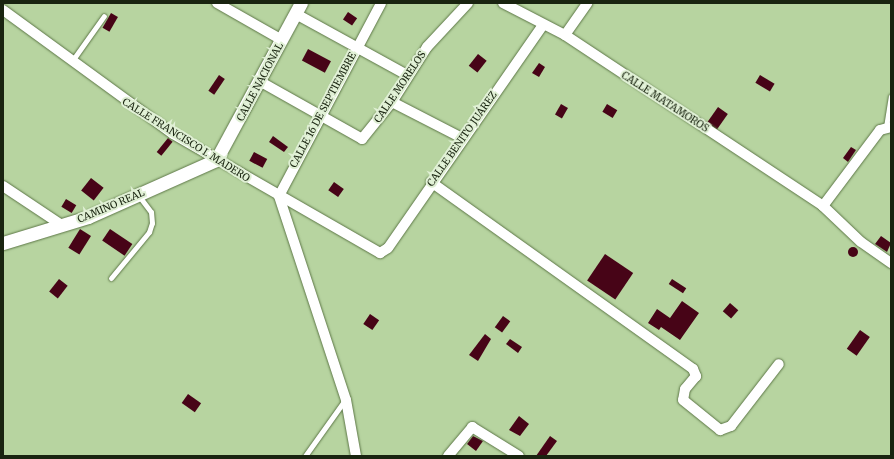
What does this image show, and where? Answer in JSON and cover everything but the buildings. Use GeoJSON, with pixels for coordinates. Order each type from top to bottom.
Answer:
{"type":"FeatureCollection","features":[{"type":"Feature","properties":{"kind":"street"},"geometry":{"type":"LineString","coordinates":[[217,3],[282,40]]}},
{"type":"Feature","properties":{"kind":"street","name":"CALLE 16 DE SEPTIEMBRE"},"geometry":{"type":"LineString","coordinates":[[279,196],[381,3]]}},
{"type":"Feature","properties":{"kind":"street","name":"CALLE MORELOS"},"geometry":{"type":"LineString","coordinates":[[261,82],[362,139],[392,102],[407,75],[427,47],[468,3]]}},
{"type":"Feature","properties":{"kind":"street","name":"CALLE MATAMOROS"},"geometry":{"type":"LineString","coordinates":[[503,3],[564,35],[823,206],[861,242],[891,263]]}},
{"type":"Feature","properties":{"kind":"street"},"geometry":{"type":"LineString","coordinates":[[564,35],[587,3]]}},
{"type":"Feature","properties":{"kind":"street"},"geometry":{"type":"LineString","coordinates":[[298,8],[356,48],[407,75]]}},
{"type":"Feature","properties":{"kind":"street","name":"CALLE NACIONAL"},"geometry":{"type":"LineString","coordinates":[[216,160],[261,82],[298,8]]}},
{"type":"Feature","properties":{"kind":"street","name":"CALLE FRANCISCO I. MADERO"},"geometry":{"type":"LineString","coordinates":[[3,10],[71,62],[216,160],[380,253]]}},
{"type":"Feature","properties":{"kind":"street","name":"CALLE BENITO JUÁREZ"},"geometry":{"type":"LineString","coordinates":[[380,253],[388,248],[431,182],[544,25]]}},
{"type":"Feature","properties":{"kind":"street"},"geometry":{"type":"LineString","coordinates":[[392,102],[462,138]]}},
{"type":"Feature","properties":{"kind":"street"},"geometry":{"type":"LineString","coordinates":[[823,206],[888,127]]}},
{"type":"Feature","properties":{"kind":"street","name":"CAMINO REAL"},"geometry":{"type":"LineString","coordinates":[[3,243],[63,226],[138,195],[216,160]]}},
{"type":"Feature","properties":{"kind":"street"},"geometry":{"type":"LineString","coordinates":[[431,182],[693,369],[696,376],[685,390],[683,400],[720,430],[731,426],[779,364]]}},
{"type":"Feature","properties":{"kind":"street"},"geometry":{"type":"LineString","coordinates":[[3,186],[63,226]]}},
{"type":"Feature","properties":{"kind":"street"},"geometry":{"type":"LineString","coordinates":[[279,196],[346,400],[356,456]]}},
{"type":"Feature","properties":{"kind":"street"},"geometry":{"type":"LineString","coordinates":[[448,456],[472,427],[519,456]]}},
{"type":"Feature","properties":{"kind":"lane"},"geometry":{"type":"LineString","coordinates":[[71,62],[104,16]]}},
{"type":"Feature","properties":{"kind":"lane"},"geometry":{"type":"LineString","coordinates":[[888,127],[891,96]]}},
{"type":"Feature","properties":{"kind":"lane"},"geometry":{"type":"LineString","coordinates":[[111,278],[149,232],[152,223],[150,212],[138,195]]}},
{"type":"Feature","properties":{"kind":"lane"},"geometry":{"type":"LineString","coordinates":[[305,456],[346,400]]}}]}
